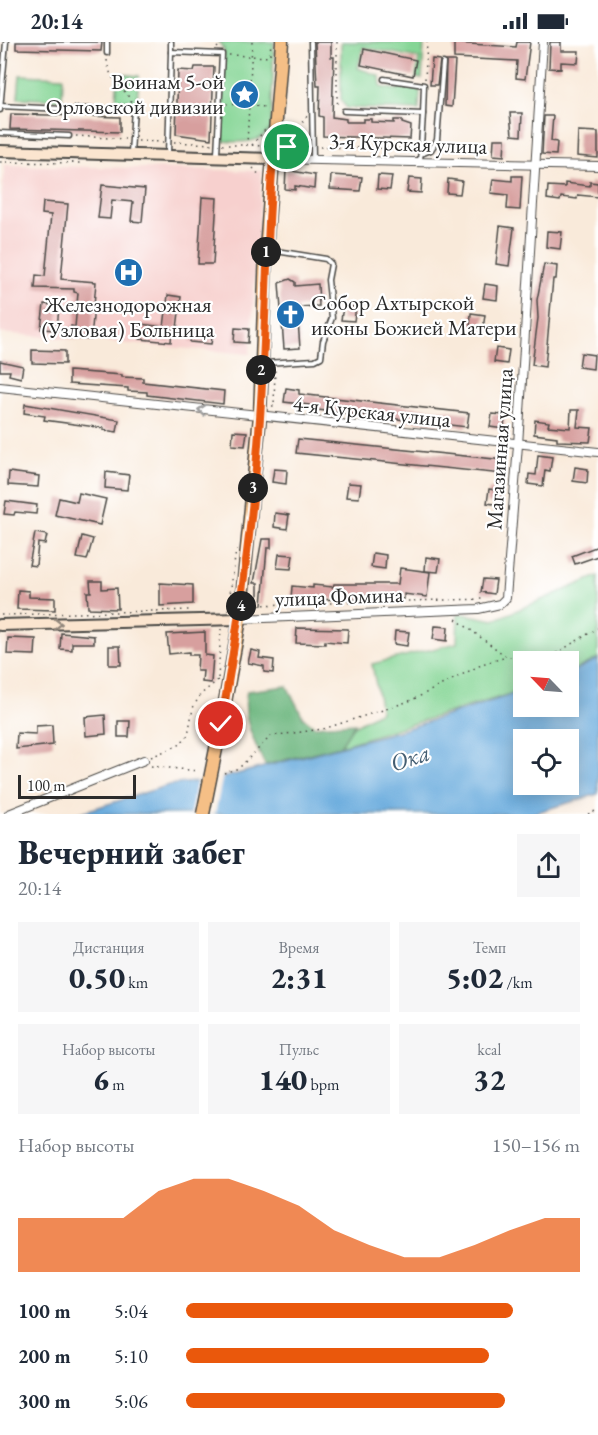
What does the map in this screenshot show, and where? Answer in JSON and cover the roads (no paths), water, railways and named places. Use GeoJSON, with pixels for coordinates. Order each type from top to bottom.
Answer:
{"type":"FeatureCollection","features":[{"type":"Feature","properties":{"kind":"main road"},"geometry":{"type":"LineString","coordinates":[[203,814],[240,619],[236,605],[260,416],[266,249],[278,153],[282,42]]}},
{"type":"Feature","properties":{"kind":"main road","name":"3-я Курская улица"},"geometry":{"type":"LineString","coordinates":[[0,151],[246,158],[278,153]]}},
{"type":"Feature","properties":{"kind":"main road","name":"улица Фомина"},"geometry":{"type":"LineString","coordinates":[[0,625],[222,615],[240,619]]}},
{"type":"Feature","properties":{"kind":"street","name":"Магазинная улица"},"geometry":{"type":"LineString","coordinates":[[500,604],[508,590],[543,42]]}},
{"type":"Feature","properties":{"kind":"street","name":"3-я Курская улица"},"geometry":{"type":"LineString","coordinates":[[278,153],[313,160],[598,166]]}},
{"type":"Feature","properties":{"kind":"street","name":"4-я Курская улица"},"geometry":{"type":"LineString","coordinates":[[0,387],[598,452]]}},
{"type":"Feature","properties":{"kind":"street","name":"улица Фомина"},"geometry":{"type":"LineString","coordinates":[[240,619],[478,609],[500,604]]}},
{"type":"Feature","properties":{"kind":"street"},"geometry":{"type":"LineString","coordinates":[[9,814],[144,760]]}},
{"type":"Feature","properties":{"kind":"lane"},"geometry":{"type":"LineString","coordinates":[[6,42],[0,108],[63,109]]}},
{"type":"Feature","properties":{"kind":"lane"},"geometry":{"type":"LineString","coordinates":[[106,42],[106,53]]}},
{"type":"Feature","properties":{"kind":"lane"},"geometry":{"type":"LineString","coordinates":[[168,155],[171,42]]}},
{"type":"Feature","properties":{"kind":"lane"},"geometry":{"type":"LineString","coordinates":[[311,42],[313,160]]}},
{"type":"Feature","properties":{"kind":"lane"},"geometry":{"type":"LineString","coordinates":[[171,52],[222,54],[217,156]]}},
{"type":"Feature","properties":{"kind":"lane"},"geometry":{"type":"LineString","coordinates":[[421,152],[431,150],[437,140],[443,63]]}},
{"type":"Feature","properties":{"kind":"lane"},"geometry":{"type":"LineString","coordinates":[[384,79],[424,86],[420,163]]}},
{"type":"Feature","properties":{"kind":"lane"},"geometry":{"type":"LineString","coordinates":[[75,109],[134,109],[131,154]]}},
{"type":"Feature","properties":{"kind":"lane"},"geometry":{"type":"LineString","coordinates":[[344,111],[423,114]]}},
{"type":"Feature","properties":{"kind":"lane"},"geometry":{"type":"LineString","coordinates":[[0,133],[69,136]]}},
{"type":"Feature","properties":{"kind":"lane"},"geometry":{"type":"LineString","coordinates":[[261,363],[315,360],[321,357],[323,340],[333,310],[328,280],[331,264],[326,259],[266,249]]}},
{"type":"Feature","properties":{"kind":"water","name":"Ока"},"geometry":{"type":"Polygon","coordinates":[[[598,659],[598,794],[531,814],[76,814],[169,785],[218,779],[402,730],[513,694],[513,717],[579,717],[579,668],[598,659]]]}},
{"type":"Feature","properties":{"kind":"place","name":"Воинам 5-ой Орловской дивизии"},"geometry":{"type":"Point","coordinates":[245,94]}},
{"type":"Feature","properties":{"kind":"place","name":"Железнодорожная (Узловая) Больница"},"geometry":{"type":"Point","coordinates":[128,272]}},
{"type":"Feature","properties":{"kind":"place","name":"Собор Ахтырской иконы Божией Матери"},"geometry":{"type":"Point","coordinates":[290,315]}}]}
